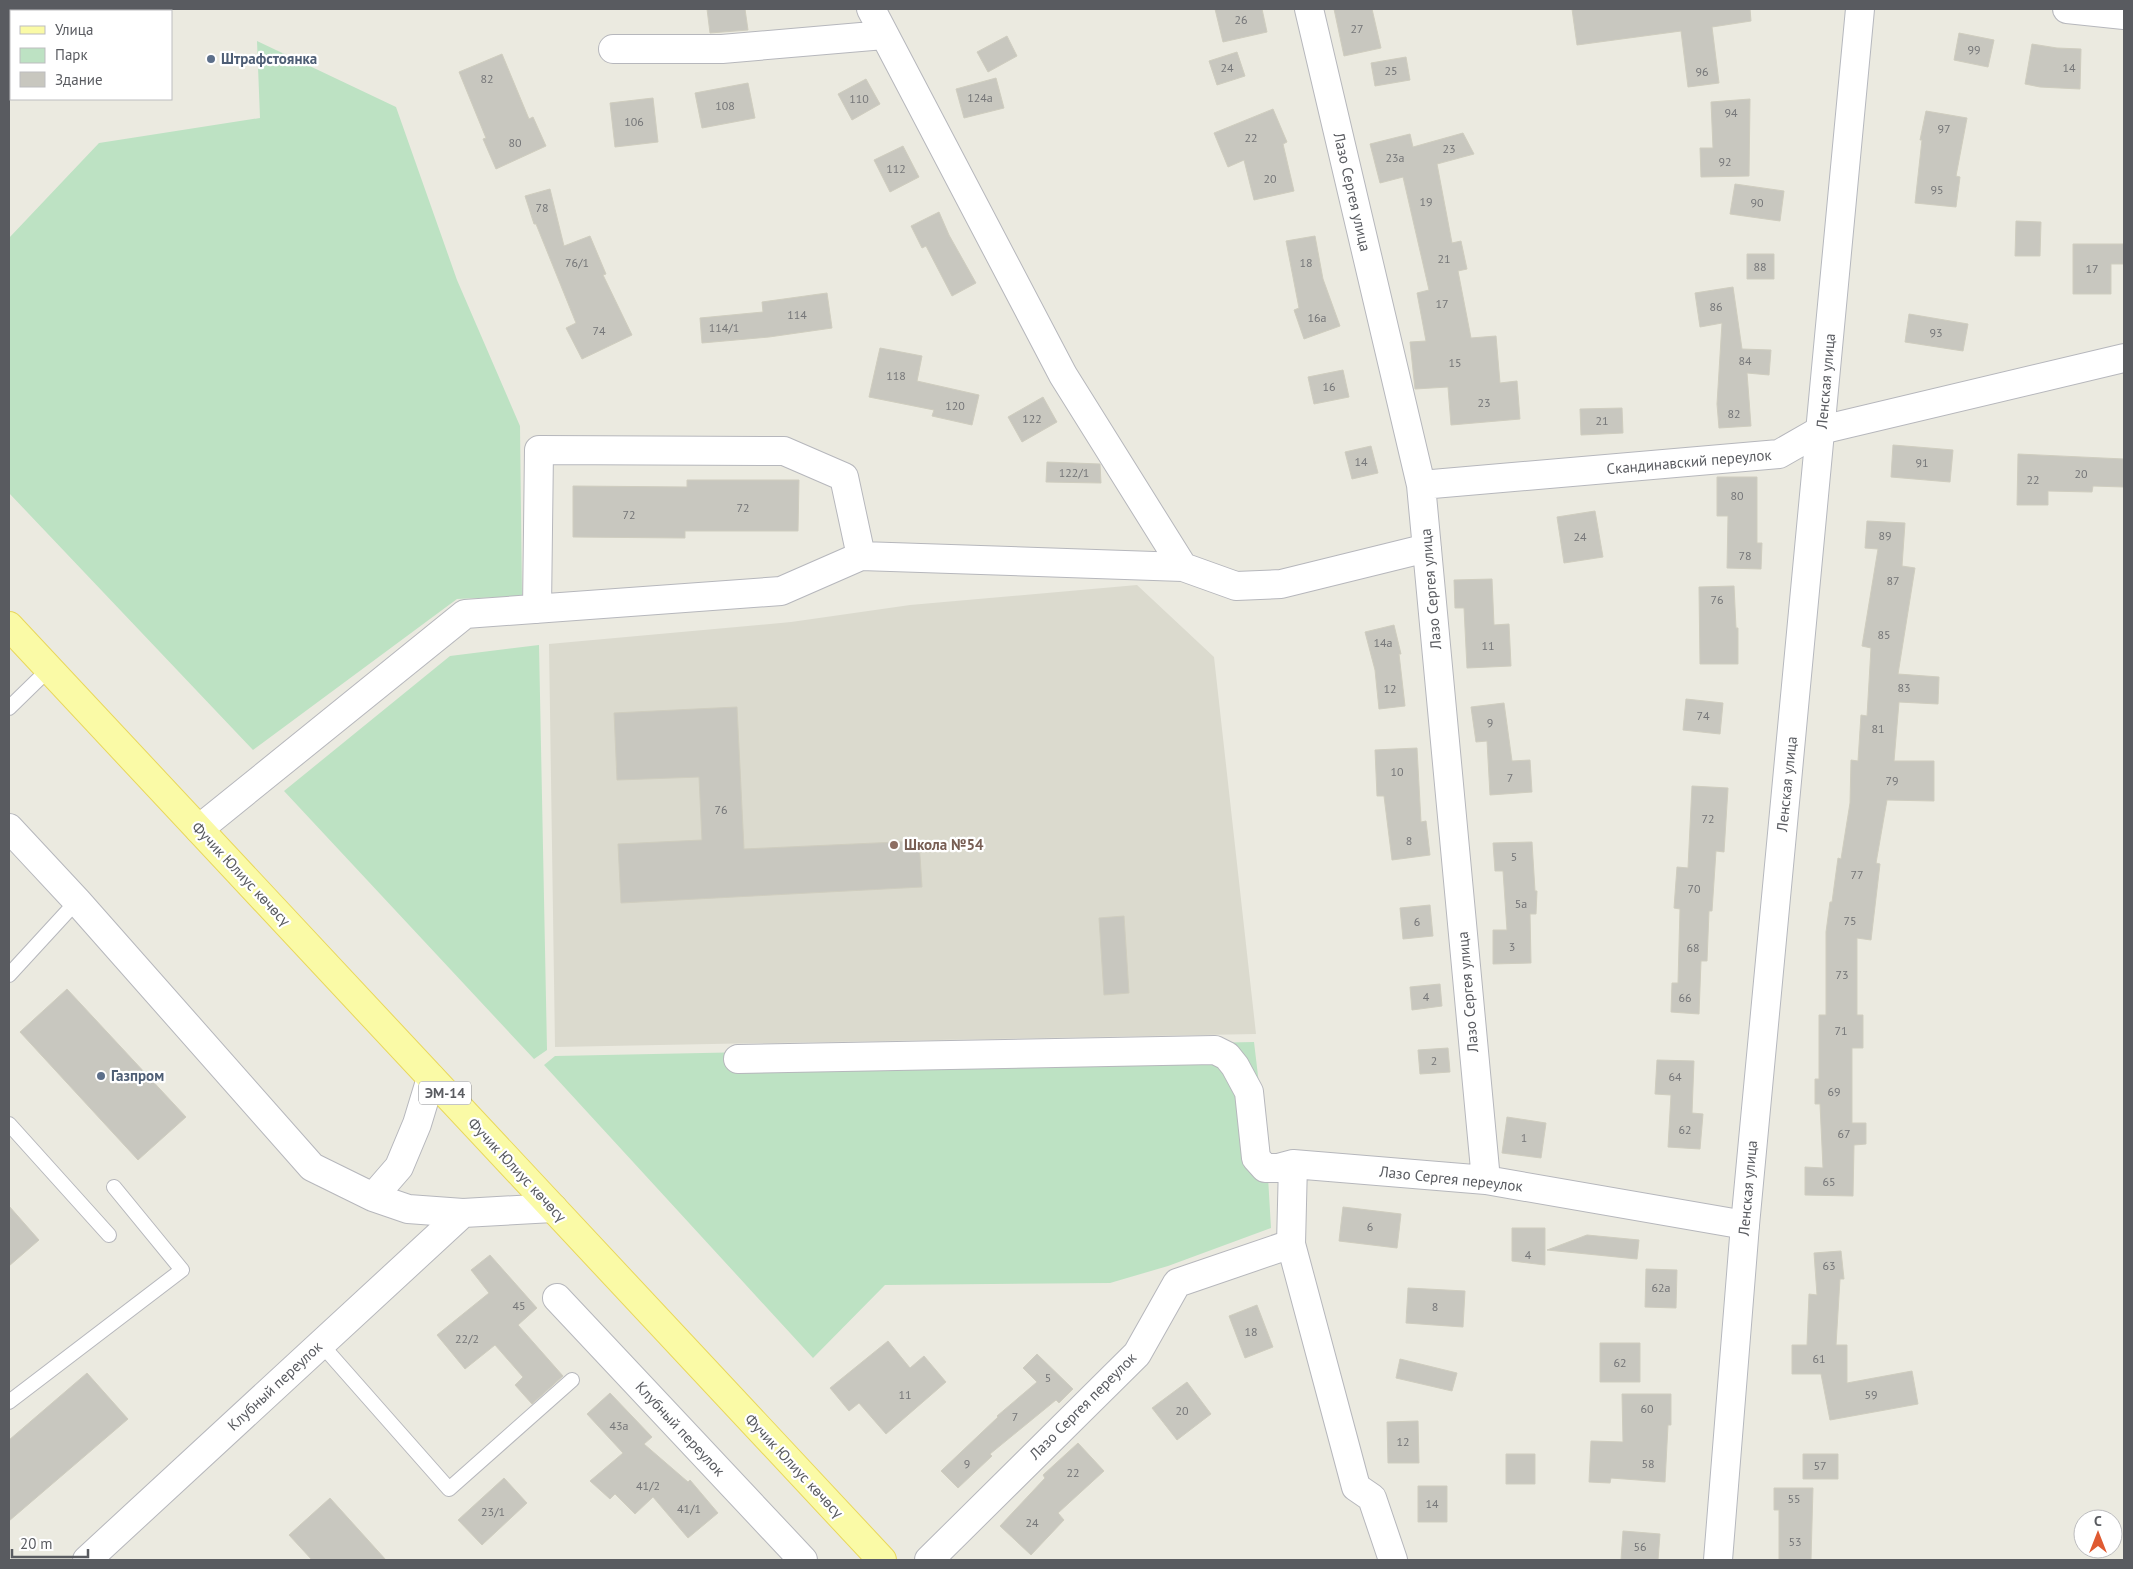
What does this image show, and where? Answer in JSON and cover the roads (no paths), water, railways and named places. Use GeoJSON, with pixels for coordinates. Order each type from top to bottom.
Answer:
{"type":"FeatureCollection","features":[{"type":"Feature","properties":{"kind":"main road","name":"Фучик Юлиус көчөсү"},"geometry":{"type":"LineString","coordinates":[[9,626],[882,1560]]}},
{"type":"Feature","properties":{"kind":"street"},"geometry":{"type":"LineString","coordinates":[[871,9],[1063,375],[1184,567]]}},
{"type":"Feature","properties":{"kind":"street","name":"Лазо Сергея улица"},"geometry":{"type":"LineString","coordinates":[[1309,9],[1421,486],[1486,1180]]}},
{"type":"Feature","properties":{"kind":"street","name":"Ленская улица"},"geometry":{"type":"LineString","coordinates":[[1718,1560],[1745,1225],[1860,9]]}},
{"type":"Feature","properties":{"kind":"street"},"geometry":{"type":"LineString","coordinates":[[2067,9],[2124,15]]}},
{"type":"Feature","properties":{"kind":"street"},"geometry":{"type":"LineString","coordinates":[[613,49],[722,49],[884,35]]}},
{"type":"Feature","properties":{"kind":"street","name":"Скандинавский переулок"},"geometry":{"type":"LineString","coordinates":[[1421,486],[1779,454],[1821,430],[2124,358]]}},
{"type":"Feature","properties":{"kind":"street"},"geometry":{"type":"LineString","coordinates":[[537,609],[539,450],[784,451],[844,476],[861,556]]}},
{"type":"Feature","properties":{"kind":"street"},"geometry":{"type":"LineString","coordinates":[[199,829],[465,614],[781,591],[861,556],[1184,567],[1236,586],[1281,584],[1427,548]]}},
{"type":"Feature","properties":{"kind":"street"},"geometry":{"type":"LineString","coordinates":[[9,828],[77,900],[312,1167],[373,1197],[408,1209],[463,1213],[553,1208]]}},
{"type":"Feature","properties":{"kind":"street","name":"Лазо Сергея переулок"},"geometry":{"type":"LineString","coordinates":[[738,1059],[1215,1050],[1227,1056],[1235,1066],[1249,1092],[1256,1158],[1266,1168],[1278,1168],[1293,1164],[1486,1180],[1745,1225]]}},
{"type":"Feature","properties":{"kind":"street"},"geometry":{"type":"LineString","coordinates":[[373,1197],[399,1168],[417,1124],[431,1078]]}},
{"type":"Feature","properties":{"kind":"street"},"geometry":{"type":"LineString","coordinates":[[1293,1164],[1291,1244],[1356,1487],[1372,1498],[1393,1560]]}},
{"type":"Feature","properties":{"kind":"street","name":"Клубный переулок"},"geometry":{"type":"LineString","coordinates":[[87,1560],[463,1213]]}},
{"type":"Feature","properties":{"kind":"street","name":"Лазо Сергея переулок"},"geometry":{"type":"LineString","coordinates":[[929,1560],[1136,1354],[1177,1283],[1291,1244]]}},
{"type":"Feature","properties":{"kind":"street","name":"Клубный переулок"},"geometry":{"type":"LineString","coordinates":[[557,1298],[804,1560]]}},
{"type":"Feature","properties":{"kind":"lane"},"geometry":{"type":"LineString","coordinates":[[9,708],[49,669]]}},
{"type":"Feature","properties":{"kind":"lane"},"geometry":{"type":"LineString","coordinates":[[9,975],[77,900]]}},
{"type":"Feature","properties":{"kind":"lane"},"geometry":{"type":"LineString","coordinates":[[9,1124],[109,1235]]}},
{"type":"Feature","properties":{"kind":"lane"},"geometry":{"type":"LineString","coordinates":[[9,1402],[182,1270],[114,1188]]}},
{"type":"Feature","properties":{"kind":"lane"},"geometry":{"type":"LineString","coordinates":[[321,1344],[449,1489],[572,1380]]}},
{"type":"Feature","properties":{"kind":"place","name":"Штрафстоянка"},"geometry":{"type":"Point","coordinates":[211,59]}},
{"type":"Feature","properties":{"kind":"place","name":"Школа №54"},"geometry":{"type":"Point","coordinates":[894,845]}},
{"type":"Feature","properties":{"kind":"place","name":"Газпром"},"geometry":{"type":"Point","coordinates":[101,1076]}}]}
